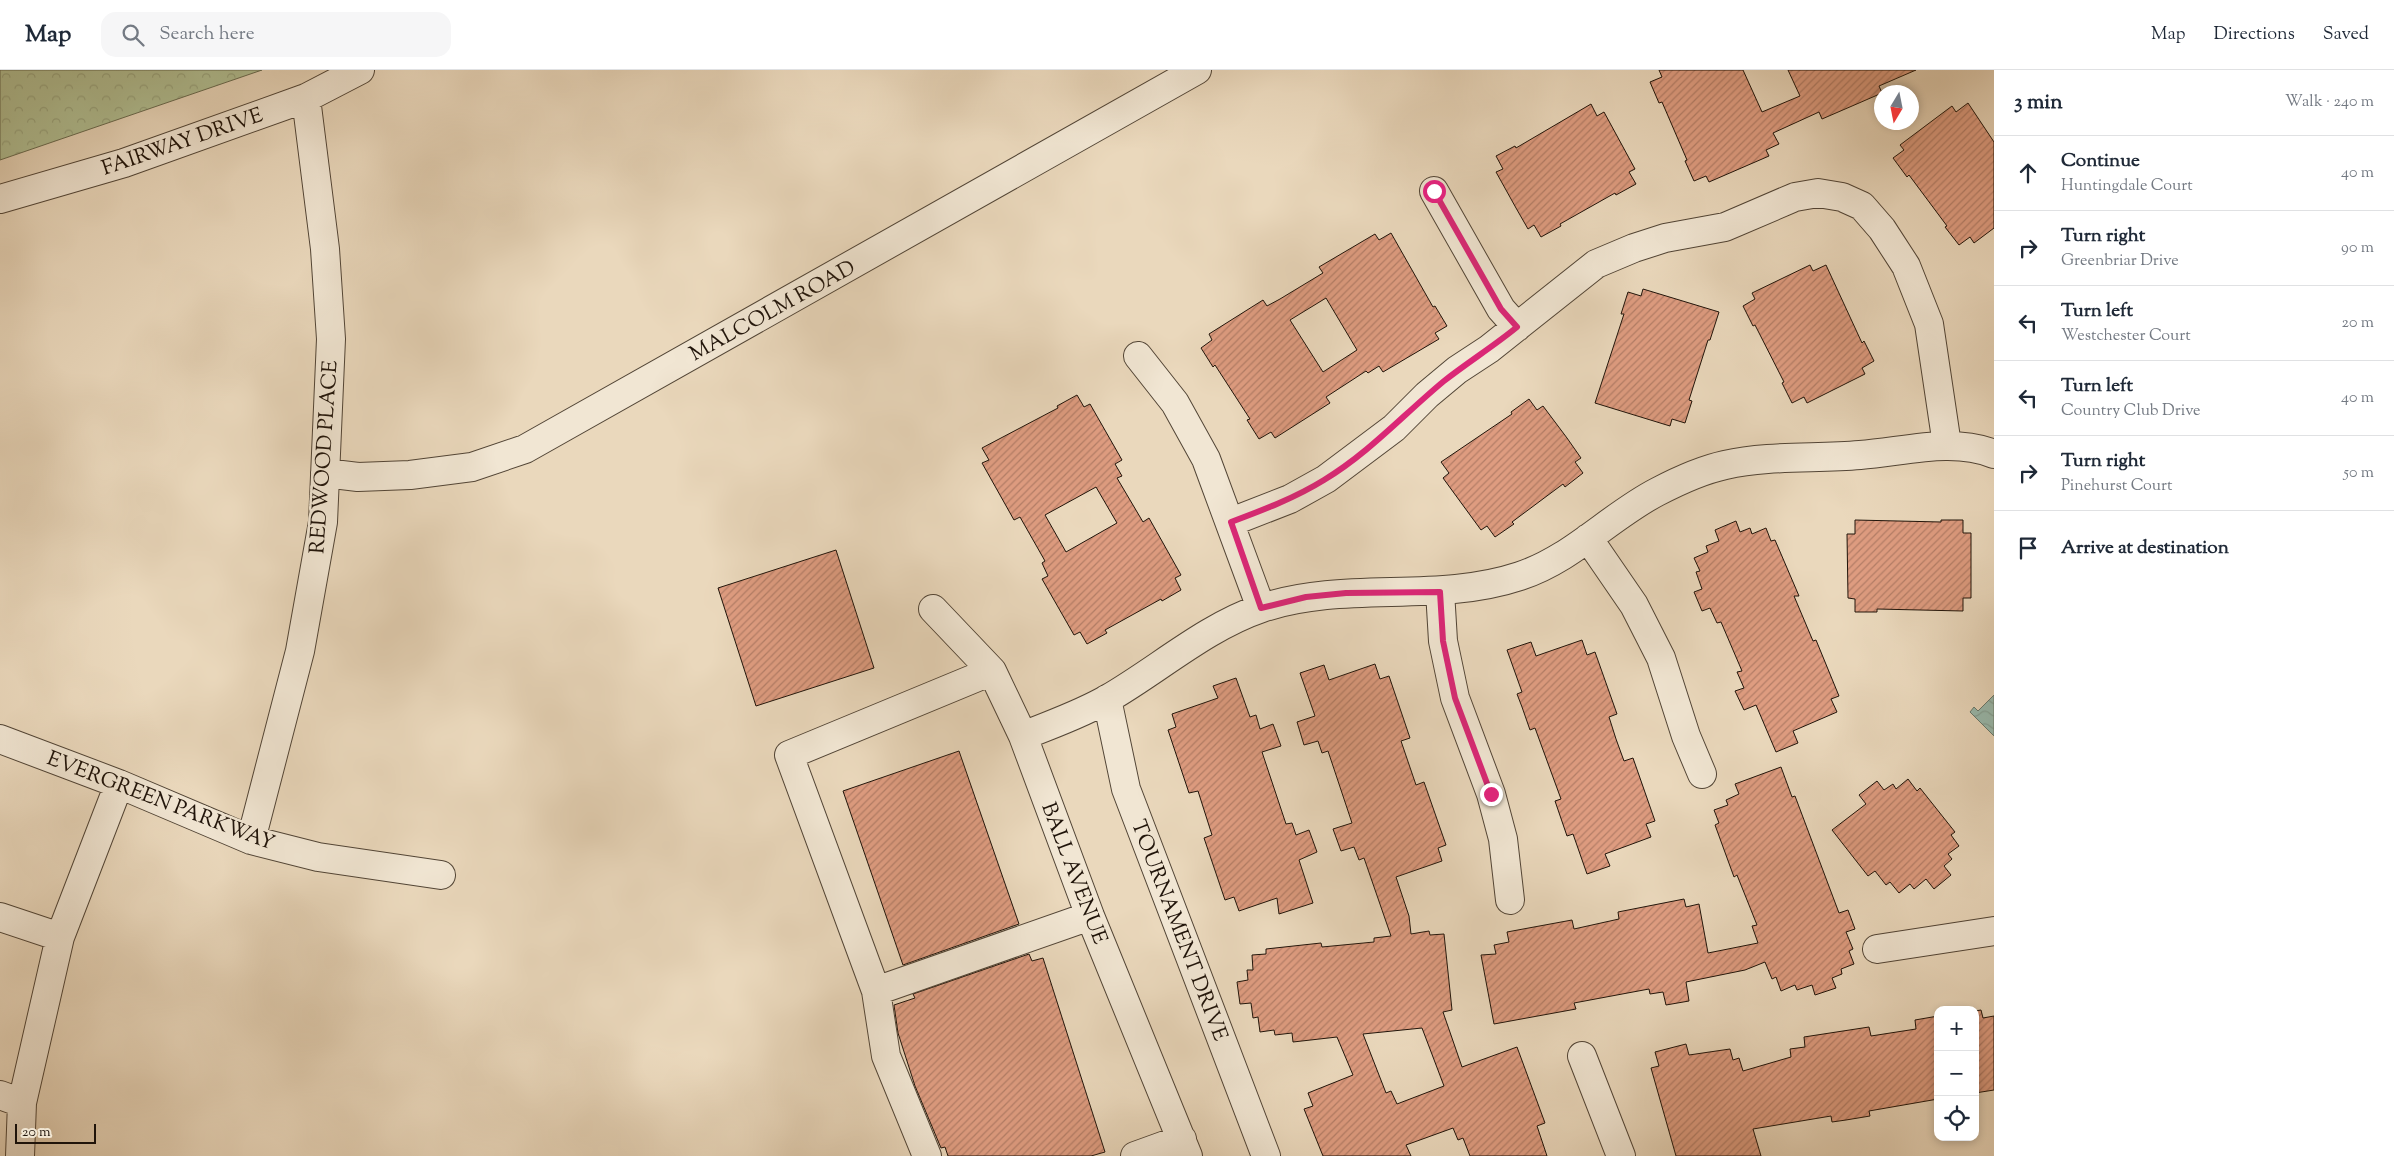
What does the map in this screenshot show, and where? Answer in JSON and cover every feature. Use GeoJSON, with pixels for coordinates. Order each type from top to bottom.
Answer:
{"type":"FeatureCollection","features":[{"type":"Feature","properties":{"kind":"street","name":"FAIRWAY DRIVE"},"geometry":{"type":"LineString","coordinates":[[0,199],[124,163],[306,98],[360,70]]}},
{"type":"Feature","properties":{"kind":"street","name":"MALCOLM ROAD"},"geometry":{"type":"LineString","coordinates":[[325,474],[358,477],[410,475],[472,467],[525,449],[1197,70]]}},
{"type":"Feature","properties":{"kind":"street","name":"REDWOOD PLACE"},"geometry":{"type":"LineString","coordinates":[[251,840],[300,650],[323,522],[331,339],[325,249],[306,98]]}},
{"type":"Feature","properties":{"kind":"street"},"geometry":{"type":"LineString","coordinates":[[1434,191],[1501,309],[1517,327]]}},
{"type":"Feature","properties":{"kind":"street"},"geometry":{"type":"LineString","coordinates":[[1231,522],[1290,499],[1326,479],[1394,428],[1427,395],[1457,370],[1490,349],[1596,264],[1634,248],[1665,238],[1725,227],[1795,197],[1818,193],[1842,197],[1862,206],[1882,229],[1906,266],[1929,324],[1947,445]]}},
{"type":"Feature","properties":{"kind":"street"},"geometry":{"type":"LineString","coordinates":[[1138,356],[1179,411],[1206,459],[1231,522],[1261,608]]}},
{"type":"Feature","properties":{"kind":"street"},"geometry":{"type":"LineString","coordinates":[[1023,736],[1107,699],[1206,636],[1261,608],[1306,597],[1336,594],[1440,592],[1480,587],[1521,576],[1557,560],[1656,492],[1685,478],[1723,465],[1765,459],[1859,455],[1947,445],[1984,450],[1994,454]]}},
{"type":"Feature","properties":{"kind":"street"},"geometry":{"type":"LineString","coordinates":[[1588,538],[1634,606],[1661,658],[1686,736],[1702,774]]}},
{"type":"Feature","properties":{"kind":"street"},"geometry":{"type":"LineString","coordinates":[[1440,592],[1443,641],[1455,698],[1491,794],[1503,839],[1510,900]]}},
{"type":"Feature","properties":{"kind":"street","name":"BALL AVENUE"},"geometry":{"type":"LineString","coordinates":[[933,609],[992,671],[1023,736],[1090,916],[1185,1147]]}},
{"type":"Feature","properties":{"kind":"street"},"geometry":{"type":"LineString","coordinates":[[927,1156],[886,1056],[876,991],[789,755],[992,671]]}},
{"type":"Feature","properties":{"kind":"street","name":"TOURNAMENT DRIVE"},"geometry":{"type":"LineString","coordinates":[[1107,699],[1126,789],[1266,1156]]}},
{"type":"Feature","properties":{"kind":"street","name":"EVERGREEN PARKWAY"},"geometry":{"type":"LineString","coordinates":[[0,738],[119,784],[251,840],[318,857],[441,875]]}},
{"type":"Feature","properties":{"kind":"street"},"geometry":{"type":"LineString","coordinates":[[20,1156],[11,1099],[60,937],[119,784]]}},
{"type":"Feature","properties":{"kind":"street"},"geometry":{"type":"LineString","coordinates":[[876,991],[1090,916]]}},
{"type":"Feature","properties":{"kind":"street"},"geometry":{"type":"LineString","coordinates":[[0,917],[60,937]]}},
{"type":"Feature","properties":{"kind":"street"},"geometry":{"type":"LineString","coordinates":[[1877,949],[1994,931]]}},
{"type":"Feature","properties":{"kind":"street"},"geometry":{"type":"LineString","coordinates":[[1582,1056],[1621,1156]]}},
{"type":"Feature","properties":{"kind":"street"},"geometry":{"type":"LineString","coordinates":[[1135,1156],[1185,1147]]}},
{"type":"Feature","properties":{"kind":"green space"},"geometry":{"type":"Polygon","coordinates":[[[0,70],[262,70],[0,160],[0,70]]]}},
{"type":"Feature","properties":{"kind":"water"},"geometry":{"type":"Polygon","coordinates":[[[1994,695],[1994,736],[1970,712],[1974,707],[1978,711],[1994,695]]]}},
{"type":"Feature","properties":{"kind":"building"},"geometry":{"type":"Polygon","coordinates":[[[1659,70],[1743,70],[1762,112],[1800,96],[1788,70],[1916,70],[1881,85],[1874,85],[1874,96],[1822,119],[1819,112],[1773,133],[1779,144],[1766,150],[1769,156],[1709,182],[1706,176],[1694,181],[1662,102],[1659,103],[1650,82],[1662,77],[1659,70]]]}},
{"type":"Feature","properties":{"kind":"building"},"geometry":{"type":"Polygon","coordinates":[[[1968,103],[1994,142],[1994,228],[1974,243],[1970,237],[1959,245],[1909,175],[1907,177],[1893,158],[1904,150],[1900,145],[1952,106],[1956,112],[1968,103]]]}},
{"type":"Feature","properties":{"kind":"building"},"geometry":{"type":"Polygon","coordinates":[[[1591,104],[1597,116],[1604,112],[1635,169],[1629,172],[1636,184],[1616,195],[1615,193],[1541,237],[1534,225],[1528,229],[1496,172],[1503,169],[1496,156],[1515,146],[1516,148],[1591,104]]]}},
{"type":"Feature","properties":{"kind":"building"},"geometry":{"type":"Polygon","coordinates":[[[1391,233],[1433,307],[1435,306],[1447,326],[1435,333],[1439,339],[1383,372],[1379,366],[1368,373],[1366,371],[1326,397],[1330,403],[1275,438],[1271,432],[1259,439],[1247,420],[1250,419],[1215,365],[1213,367],[1201,348],[1212,340],[1209,334],[1263,300],[1267,306],[1280,299],[1323,273],[1319,267],[1375,234],[1379,240],[1391,233]],[[1326,298],[1290,320],[1323,372],[1357,350],[1326,298]]]}},
{"type":"Feature","properties":{"kind":"building"},"geometry":{"type":"Polygon","coordinates":[[[1810,265],[1813,271],[1826,265],[1862,343],[1864,341],[1874,361],[1862,368],[1865,374],[1807,403],[1804,397],[1792,403],[1782,383],[1784,382],[1755,325],[1753,326],[1743,306],[1755,299],[1752,293],[1810,265]]]}},
{"type":"Feature","properties":{"kind":"building"},"geometry":{"type":"Polygon","coordinates":[[[1643,289],[1719,312],[1689,400],[1692,401],[1685,423],[1672,419],[1670,426],[1595,403],[1624,314],[1621,314],[1628,292],[1641,296],[1643,289]]]}},
{"type":"Feature","properties":{"kind":"building"},"geometry":{"type":"Polygon","coordinates":[[[1077,395],[1084,407],[1090,404],[1122,460],[1115,464],[1122,476],[1117,478],[1143,522],[1149,518],[1181,575],[1175,578],[1181,590],[1105,630],[1107,633],[1087,644],[1080,632],[1074,635],[1042,579],[1048,576],[1042,563],[1045,561],[1020,517],[1014,520],[982,463],[989,460],[982,448],[1058,408],[1057,406],[1077,395]],[[1096,487],[1045,515],[1066,552],[1117,523],[1096,487]]]}},
{"type":"Feature","properties":{"kind":"building"},"geometry":{"type":"Polygon","coordinates":[[[1529,399],[1537,410],[1543,406],[1567,438],[1581,458],[1575,462],[1583,473],[1565,487],[1563,484],[1495,537],[1487,526],[1481,530],[1443,478],[1449,473],[1441,462],[1512,414],[1511,412],[1529,399]]]}},
{"type":"Feature","properties":{"kind":"building"},"geometry":{"type":"Polygon","coordinates":[[[1855,520],[1941,522],[1941,520],[1963,520],[1963,533],[1971,533],[1971,598],[1963,598],[1963,611],[1877,609],[1877,612],[1855,612],[1855,599],[1848,598],[1847,534],[1855,534],[1855,520]]]}},
{"type":"Feature","properties":{"kind":"building"},"geometry":{"type":"Polygon","coordinates":[[[1736,521],[1740,532],[1750,528],[1752,534],[1766,528],[1771,541],[1775,540],[1799,596],[1794,596],[1813,641],[1816,640],[1839,696],[1831,699],[1837,712],[1793,731],[1798,743],[1776,752],[1756,705],[1744,710],[1735,691],[1744,688],[1737,672],[1742,671],[1721,622],[1717,623],[1710,608],[1702,611],[1694,592],[1702,589],[1696,572],[1700,571],[1694,558],[1708,552],[1706,546],[1719,541],[1715,530],[1736,521]]]}},
{"type":"Feature","properties":{"kind":"building"},"geometry":{"type":"Polygon","coordinates":[[[836,550],[874,668],[756,706],[718,588],[836,550]]]}},
{"type":"Feature","properties":{"kind":"building"},"geometry":{"type":"Polygon","coordinates":[[[1582,640],[1587,655],[1595,652],[1617,714],[1609,717],[1616,739],[1624,761],[1633,758],[1655,821],[1646,824],[1651,837],[1605,854],[1610,866],[1587,874],[1573,834],[1567,836],[1555,801],[1561,799],[1535,728],[1530,730],[1517,694],[1522,692],[1507,650],[1531,642],[1536,656],[1582,640]]]}},
{"type":"Feature","properties":{"kind":"building"},"geometry":{"type":"Polygon","coordinates":[[[1375,664],[1380,679],[1389,676],[1410,738],[1401,741],[1416,785],[1424,782],[1446,845],[1438,848],[1442,861],[1396,877],[1409,916],[1411,934],[1429,931],[1430,935],[1444,934],[1452,1010],[1443,1012],[1462,1067],[1517,1047],[1545,1123],[1537,1126],[1547,1156],[1470,1156],[1463,1138],[1458,1140],[1453,1128],[1406,1145],[1411,1156],[1323,1156],[1304,1109],[1313,1106],[1308,1093],[1353,1075],[1337,1037],[1293,1042],[1292,1033],[1275,1035],[1274,1030],[1260,1032],[1258,1017],[1253,1018],[1251,1003],[1240,1004],[1237,982],[1248,980],[1247,970],[1253,970],[1252,955],[1266,954],[1266,949],[1321,943],[1322,947],[1374,942],[1374,938],[1391,936],[1364,858],[1359,860],[1354,847],[1341,851],[1333,829],[1352,823],[1328,751],[1322,753],[1318,741],[1304,745],[1297,722],[1315,716],[1300,673],[1324,665],[1329,680],[1375,664]],[[1422,1028],[1363,1034],[1386,1093],[1391,1091],[1397,1104],[1444,1086],[1422,1028]]]}},
{"type":"Feature","properties":{"kind":"building"},"geometry":{"type":"Polygon","coordinates":[[[1236,678],[1250,717],[1256,715],[1260,729],[1273,724],[1281,746],[1262,752],[1286,824],[1292,823],[1296,835],[1309,830],[1317,852],[1299,860],[1313,903],[1279,914],[1277,898],[1239,911],[1234,897],[1225,900],[1204,838],[1212,835],[1198,791],[1189,793],[1168,730],[1176,727],[1172,714],[1218,698],[1213,686],[1236,678]]]}},
{"type":"Feature","properties":{"kind":"building"},"geometry":{"type":"Polygon","coordinates":[[[959,751],[1019,924],[903,965],[843,791],[959,751]]]}},
{"type":"Feature","properties":{"kind":"building"},"geometry":{"type":"Polygon","coordinates":[[[1781,767],[1792,797],[1795,796],[1839,913],[1848,910],[1855,929],[1846,932],[1853,949],[1849,951],[1854,964],[1841,969],[1842,974],[1832,978],[1836,988],[1815,995],[1812,985],[1797,990],[1795,985],[1781,991],[1776,977],[1772,979],[1765,962],[1745,970],[1686,982],[1689,1001],[1666,1005],[1663,992],[1650,994],[1649,989],[1574,1003],[1576,1009],[1494,1024],[1481,955],[1496,954],[1494,945],[1509,942],[1507,932],[1572,920],[1574,929],[1619,919],[1618,912],[1684,899],[1686,907],[1699,904],[1708,953],[1758,943],[1752,926],[1757,925],[1737,875],[1734,877],[1715,825],[1719,823],[1714,810],[1728,805],[1726,800],[1739,794],[1735,784],[1781,767]]]}},
{"type":"Feature","properties":{"kind":"building"},"geometry":{"type":"Polygon","coordinates":[[[1908,779],[1917,791],[1920,788],[1955,832],[1951,835],[1959,846],[1948,854],[1952,859],[1944,866],[1951,875],[1934,889],[1926,879],[1914,889],[1910,884],[1899,893],[1890,882],[1886,885],[1875,871],[1868,876],[1832,830],[1866,804],[1859,795],[1877,781],[1884,790],[1893,784],[1896,789],[1908,779]]]}},
{"type":"Feature","properties":{"kind":"building"},"geometry":{"type":"Polygon","coordinates":[[[1029,954],[1032,961],[1043,958],[1105,1152],[1091,1156],[948,1156],[945,1147],[941,1148],[915,1086],[898,1033],[894,1005],[915,998],[913,994],[1029,954]]]}},
{"type":"Feature","properties":{"kind":"building"},"geometry":{"type":"Polygon","coordinates":[[[1979,1010],[1981,1010],[1983,1018],[1994,1016],[1994,1090],[1979,1092],[1979,1051],[1979,1010]]]}},
{"type":"Feature","properties":{"kind":"building"},"geometry":{"type":"Polygon","coordinates":[[[1934,1017],[1934,1100],[1869,1111],[1870,1116],[1846,1120],[1832,1122],[1831,1116],[1753,1129],[1761,1156],[1676,1156],[1651,1068],[1659,1066],[1655,1052],[1686,1044],[1689,1055],[1730,1049],[1733,1060],[1739,1058],[1743,1071],[1791,1057],[1790,1049],[1805,1047],[1804,1037],[1869,1027],[1871,1036],[1916,1029],[1915,1020],[1934,1017]]]}},
{"type":"Feature","properties":{"kind":"route"},"geometry":{"type":"LineString","coordinates":[[1434,191],[1501,309],[1517,327],[1490,349],[1457,370],[1427,395],[1394,428],[1326,479],[1290,499],[1231,522],[1261,608],[1306,597],[1346,593],[1440,592],[1443,641],[1455,698],[1491,794]]}}]}
